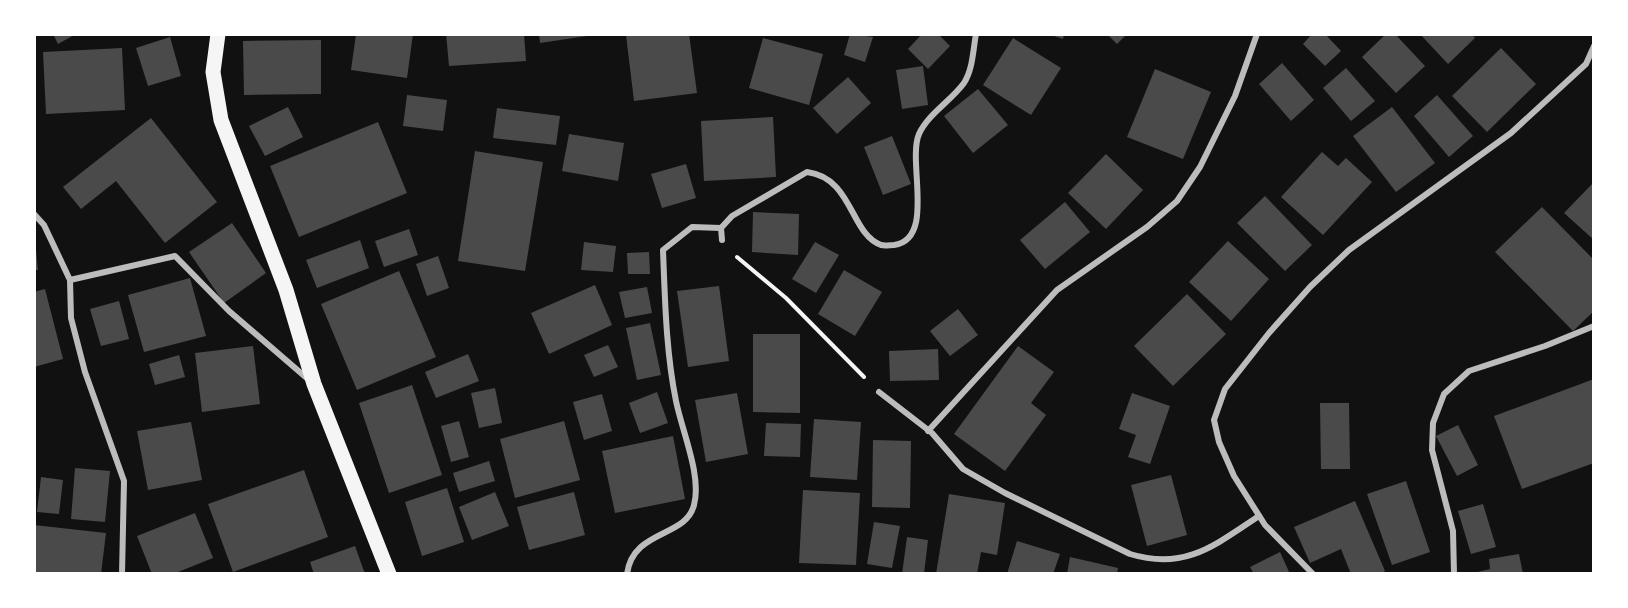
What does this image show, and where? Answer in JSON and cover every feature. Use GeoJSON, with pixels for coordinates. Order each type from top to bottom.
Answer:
{"type":"FeatureCollection","features":[{"type":"Feature","properties":{"kind":"main road"},"geometry":{"type":"LineString","coordinates":[[218,34],[213,72],[221,120],[286,290],[314,384],[388,573]]}},
{"type":"Feature","properties":{"kind":"street"},"geometry":{"type":"LineString","coordinates":[[627,573],[628,562],[638,546],[686,518],[694,507],[696,488],[675,401],[666,334],[663,250],[692,227],[721,228],[732,216],[807,172],[819,173],[832,181],[871,240],[883,246],[901,244],[913,234],[918,219],[915,152],[919,134],[965,81],[971,67],[976,34]]}},
{"type":"Feature","properties":{"kind":"street"},"geometry":{"type":"LineString","coordinates":[[928,431],[1057,290],[1147,227],[1177,201],[1200,167],[1235,96],[1257,34]]}},
{"type":"Feature","properties":{"kind":"street"},"geometry":{"type":"LineString","coordinates":[[1313,573],[1265,525],[1234,476],[1219,442],[1214,420],[1225,389],[1303,295],[1349,250],[1511,133],[1586,64],[1593,46]]}},
{"type":"Feature","properties":{"kind":"street"},"geometry":{"type":"LineString","coordinates":[[34,214],[44,225],[70,280],[71,318],[85,372],[124,482],[122,573]]}},
{"type":"Feature","properties":{"kind":"street"},"geometry":{"type":"LineString","coordinates":[[721,228],[723,240]]}},
{"type":"Feature","properties":{"kind":"street"},"geometry":{"type":"LineString","coordinates":[[70,280],[175,256],[230,311],[314,384]]}},
{"type":"Feature","properties":{"kind":"street"},"geometry":{"type":"LineString","coordinates":[[1454,573],[1453,531],[1432,450],[1433,423],[1444,394],[1469,371],[1545,346],[1593,326]]}},
{"type":"Feature","properties":{"kind":"street"},"geometry":{"type":"LineString","coordinates":[[879,392],[928,431],[963,469],[1057,519],[1130,554],[1150,560],[1170,561],[1199,552],[1259,516]]}},
{"type":"Feature","properties":{"kind":"path"},"geometry":{"type":"LineString","coordinates":[[723,240],[734,254],[786,298],[879,392]]}},
{"type":"Feature","properties":{"kind":"building"},"geometry":{"type":"Polygon","coordinates":[[[53,34],[76,34],[58,44],[53,34]]]}},
{"type":"Feature","properties":{"kind":"building"},"geometry":{"type":"Polygon","coordinates":[[[356,34],[413,34],[407,78],[351,70],[356,34]]]}},
{"type":"Feature","properties":{"kind":"building"},"geometry":{"type":"Polygon","coordinates":[[[446,34],[524,34],[526,61],[449,66],[446,34]]]}},
{"type":"Feature","properties":{"kind":"building"},"geometry":{"type":"Polygon","coordinates":[[[539,34],[587,34],[587,36],[540,43],[539,34]]]}},
{"type":"Feature","properties":{"kind":"building"},"geometry":{"type":"Polygon","coordinates":[[[689,34],[697,93],[634,101],[626,35],[689,34]]]}},
{"type":"Feature","properties":{"kind":"building"},"geometry":{"type":"Polygon","coordinates":[[[850,34],[873,37],[865,62],[844,55],[850,34]]]}},
{"type":"Feature","properties":{"kind":"building"},"geometry":{"type":"Polygon","coordinates":[[[922,34],[938,34],[950,46],[928,69],[908,49],[922,34]]]}},
{"type":"Feature","properties":{"kind":"building"},"geometry":{"type":"Polygon","coordinates":[[[1048,34],[1064,34],[1063,39],[1048,34]]]}},
{"type":"Feature","properties":{"kind":"building"},"geometry":{"type":"Polygon","coordinates":[[[1107,34],[1127,34],[1117,44],[1107,34]]]}},
{"type":"Feature","properties":{"kind":"building"},"geometry":{"type":"Polygon","coordinates":[[[1312,34],[1325,34],[1341,51],[1325,66],[1303,44],[1312,34]]]}},
{"type":"Feature","properties":{"kind":"building"},"geometry":{"type":"Polygon","coordinates":[[[1386,34],[1395,34],[1425,66],[1396,93],[1362,57],[1386,34]]]}},
{"type":"Feature","properties":{"kind":"building"},"geometry":{"type":"Polygon","coordinates":[[[1420,34],[1472,34],[1475,38],[1448,64],[1420,34]]]}},
{"type":"Feature","properties":{"kind":"building"},"geometry":{"type":"Polygon","coordinates":[[[170,37],[181,76],[148,86],[136,48],[170,37]]]}},
{"type":"Feature","properties":{"kind":"building"},"geometry":{"type":"Polygon","coordinates":[[[763,38],[823,54],[809,105],[749,88],[763,38]]]}},
{"type":"Feature","properties":{"kind":"building"},"geometry":{"type":"Polygon","coordinates":[[[1013,38],[1061,68],[1031,115],[983,85],[1013,38]]]}},
{"type":"Feature","properties":{"kind":"building"},"geometry":{"type":"Polygon","coordinates":[[[321,40],[321,94],[244,95],[243,41],[321,40]]]}},
{"type":"Feature","properties":{"kind":"building"},"geometry":{"type":"Polygon","coordinates":[[[122,48],[125,110],[46,114],[43,52],[122,48]]]}},
{"type":"Feature","properties":{"kind":"building"},"geometry":{"type":"Polygon","coordinates":[[[1501,48],[1536,84],[1487,132],[1452,96],[1501,48]]]}},
{"type":"Feature","properties":{"kind":"building"},"geometry":{"type":"Polygon","coordinates":[[[1282,63],[1314,100],[1291,121],[1259,84],[1282,63]]]}},
{"type":"Feature","properties":{"kind":"building"},"geometry":{"type":"Polygon","coordinates":[[[923,66],[928,105],[902,109],[896,70],[923,66]]]}},
{"type":"Feature","properties":{"kind":"building"},"geometry":{"type":"Polygon","coordinates":[[[1346,68],[1375,101],[1351,121],[1323,88],[1346,68]]]}},
{"type":"Feature","properties":{"kind":"building"},"geometry":{"type":"Polygon","coordinates":[[[1155,69],[1211,92],[1183,159],[1127,137],[1155,69]]]}},
{"type":"Feature","properties":{"kind":"building"},"geometry":{"type":"Polygon","coordinates":[[[848,77],[871,103],[837,134],[813,108],[848,77]]]}},
{"type":"Feature","properties":{"kind":"building"},"geometry":{"type":"Polygon","coordinates":[[[978,89],[1008,125],[973,153],[944,116],[978,89]]]}},
{"type":"Feature","properties":{"kind":"building"},"geometry":{"type":"Polygon","coordinates":[[[407,95],[447,100],[443,131],[403,126],[407,95]]]}},
{"type":"Feature","properties":{"kind":"building"},"geometry":{"type":"Polygon","coordinates":[[[1437,95],[1473,136],[1449,157],[1414,116],[1437,95]]]}},
{"type":"Feature","properties":{"kind":"building"},"geometry":{"type":"Polygon","coordinates":[[[288,107],[303,137],[265,156],[249,126],[288,107]]]}},
{"type":"Feature","properties":{"kind":"building"},"geometry":{"type":"Polygon","coordinates":[[[1392,107],[1435,163],[1396,192],[1353,136],[1392,107]]]}},
{"type":"Feature","properties":{"kind":"building"},"geometry":{"type":"Polygon","coordinates":[[[497,108],[560,116],[556,145],[493,138],[497,108]]]}},
{"type":"Feature","properties":{"kind":"building"},"geometry":{"type":"Polygon","coordinates":[[[773,117],[776,177],[704,181],[701,121],[773,117]]]}},
{"type":"Feature","properties":{"kind":"building"},"geometry":{"type":"Polygon","coordinates":[[[151,118],[217,202],[165,243],[116,181],[81,209],[63,187],[151,118]]]}},
{"type":"Feature","properties":{"kind":"building"},"geometry":{"type":"Polygon","coordinates":[[[378,122],[407,193],[299,237],[270,166],[378,122]]]}},
{"type":"Feature","properties":{"kind":"building"},"geometry":{"type":"Polygon","coordinates":[[[569,134],[624,143],[618,181],[562,171],[569,134]]]}},
{"type":"Feature","properties":{"kind":"building"},"geometry":{"type":"Polygon","coordinates":[[[892,136],[911,184],[883,195],[864,147],[892,136]]]}},
{"type":"Feature","properties":{"kind":"building"},"geometry":{"type":"Polygon","coordinates":[[[475,151],[543,162],[525,271],[458,261],[475,151]]]}},
{"type":"Feature","properties":{"kind":"building"},"geometry":{"type":"Polygon","coordinates":[[[1322,152],[1338,166],[1346,158],[1372,182],[1323,235],[1281,197],[1322,152]]]}},
{"type":"Feature","properties":{"kind":"building"},"geometry":{"type":"Polygon","coordinates":[[[1106,154],[1143,190],[1106,229],[1068,193],[1106,154]]]}},
{"type":"Feature","properties":{"kind":"building"},"geometry":{"type":"Polygon","coordinates":[[[686,164],[696,198],[662,208],[651,174],[686,164]]]}},
{"type":"Feature","properties":{"kind":"building"},"geometry":{"type":"Polygon","coordinates":[[[1594,182],[1594,240],[1564,213],[1594,182]]]}},
{"type":"Feature","properties":{"kind":"building"},"geometry":{"type":"Polygon","coordinates":[[[1265,196],[1312,245],[1285,271],[1237,223],[1265,196]]]}},
{"type":"Feature","properties":{"kind":"building"},"geometry":{"type":"Polygon","coordinates":[[[1065,202],[1090,232],[1045,269],[1020,240],[1065,202]]]}},
{"type":"Feature","properties":{"kind":"building"},"geometry":{"type":"Polygon","coordinates":[[[1542,207],[1594,260],[1594,311],[1573,331],[1495,252],[1542,207]]]}},
{"type":"Feature","properties":{"kind":"building"},"geometry":{"type":"Polygon","coordinates":[[[753,212],[799,214],[798,255],[752,252],[753,212]]]}},
{"type":"Feature","properties":{"kind":"building"},"geometry":{"type":"Polygon","coordinates":[[[232,223],[266,273],[224,303],[189,252],[232,223]]]}},
{"type":"Feature","properties":{"kind":"building"},"geometry":{"type":"Polygon","coordinates":[[[409,229],[418,255],[384,267],[375,241],[409,229]]]}},
{"type":"Feature","properties":{"kind":"building"},"geometry":{"type":"Polygon","coordinates":[[[360,240],[369,268],[317,288],[306,260],[360,240]]]}},
{"type":"Feature","properties":{"kind":"building"},"geometry":{"type":"Polygon","coordinates":[[[1228,241],[1269,279],[1231,321],[1189,282],[1228,241]]]}},
{"type":"Feature","properties":{"kind":"building"},"geometry":{"type":"Polygon","coordinates":[[[584,242],[616,246],[613,272],[581,270],[584,242]]]}},
{"type":"Feature","properties":{"kind":"building"},"geometry":{"type":"Polygon","coordinates":[[[815,242],[839,255],[816,293],[792,279],[815,242]]]}},
{"type":"Feature","properties":{"kind":"building"},"geometry":{"type":"Polygon","coordinates":[[[36,250],[38,270],[34,270],[34,251],[36,250]]]}},
{"type":"Feature","properties":{"kind":"building"},"geometry":{"type":"Polygon","coordinates":[[[649,252],[650,274],[628,274],[627,253],[649,252]]]}},
{"type":"Feature","properties":{"kind":"building"},"geometry":{"type":"Polygon","coordinates":[[[438,256],[449,288],[427,296],[416,264],[438,256]]]}},
{"type":"Feature","properties":{"kind":"building"},"geometry":{"type":"Polygon","coordinates":[[[844,270],[882,292],[855,336],[818,314],[844,270]]]}},
{"type":"Feature","properties":{"kind":"building"},"geometry":{"type":"Polygon","coordinates":[[[399,271],[436,357],[357,390],[321,304],[399,271]]]}},
{"type":"Feature","properties":{"kind":"building"},"geometry":{"type":"Polygon","coordinates":[[[190,278],[206,336],[144,352],[128,295],[190,278]]]}},
{"type":"Feature","properties":{"kind":"building"},"geometry":{"type":"Polygon","coordinates":[[[595,285],[612,325],[549,354],[531,313],[595,285]]]}},
{"type":"Feature","properties":{"kind":"building"},"geometry":{"type":"Polygon","coordinates":[[[719,286],[729,361],[688,367],[677,291],[719,286]]]}},
{"type":"Feature","properties":{"kind":"building"},"geometry":{"type":"Polygon","coordinates":[[[647,287],[652,313],[625,318],[619,292],[647,287]]]}},
{"type":"Feature","properties":{"kind":"building"},"geometry":{"type":"Polygon","coordinates":[[[45,289],[63,359],[34,367],[34,292],[45,289]]]}},
{"type":"Feature","properties":{"kind":"building"},"geometry":{"type":"Polygon","coordinates":[[[1187,294],[1226,334],[1173,386],[1134,346],[1187,294]]]}},
{"type":"Feature","properties":{"kind":"building"},"geometry":{"type":"Polygon","coordinates":[[[119,301],[129,339],[101,346],[90,309],[119,301]]]}},
{"type":"Feature","properties":{"kind":"building"},"geometry":{"type":"Polygon","coordinates":[[[958,309],[978,335],[950,356],[930,331],[958,309]]]}},
{"type":"Feature","properties":{"kind":"building"},"geometry":{"type":"Polygon","coordinates":[[[650,323],[661,375],[637,380],[626,328],[650,323]]]}},
{"type":"Feature","properties":{"kind":"building"},"geometry":{"type":"Polygon","coordinates":[[[753,334],[800,334],[800,413],[753,412],[753,334]]]}},
{"type":"Feature","properties":{"kind":"building"},"geometry":{"type":"Polygon","coordinates":[[[608,345],[618,367],[594,377],[584,355],[608,345]]]}},
{"type":"Feature","properties":{"kind":"building"},"geometry":{"type":"Polygon","coordinates":[[[253,346],[260,404],[202,412],[195,353],[253,346]]]}},
{"type":"Feature","properties":{"kind":"building"},"geometry":{"type":"Polygon","coordinates":[[[1018,346],[1054,372],[1031,403],[1046,415],[1005,471],[954,434],[1018,346]]]}},
{"type":"Feature","properties":{"kind":"building"},"geometry":{"type":"Polygon","coordinates":[[[938,349],[939,380],[890,381],[889,351],[938,349]]]}},
{"type":"Feature","properties":{"kind":"building"},"geometry":{"type":"Polygon","coordinates":[[[468,354],[479,381],[436,398],[425,372],[468,354]]]}},
{"type":"Feature","properties":{"kind":"building"},"geometry":{"type":"Polygon","coordinates":[[[179,355],[185,377],[155,385],[149,364],[179,355]]]}},
{"type":"Feature","properties":{"kind":"building"},"geometry":{"type":"Polygon","coordinates":[[[1594,379],[1594,463],[1522,489],[1494,416],[1594,379]]]}},
{"type":"Feature","properties":{"kind":"building"},"geometry":{"type":"Polygon","coordinates":[[[412,385],[442,475],[389,493],[359,403],[412,385]]]}},
{"type":"Feature","properties":{"kind":"building"},"geometry":{"type":"Polygon","coordinates":[[[495,388],[502,423],[479,428],[471,393],[495,388]]]}},
{"type":"Feature","properties":{"kind":"building"},"geometry":{"type":"Polygon","coordinates":[[[657,392],[668,423],[640,433],[629,403],[657,392]]]}},
{"type":"Feature","properties":{"kind":"building"},"geometry":{"type":"Polygon","coordinates":[[[737,393],[748,454],[706,462],[695,400],[737,393]]]}},
{"type":"Feature","properties":{"kind":"building"},"geometry":{"type":"Polygon","coordinates":[[[1132,393],[1170,406],[1150,464],[1128,457],[1136,435],[1119,429],[1132,393]]]}},
{"type":"Feature","properties":{"kind":"building"},"geometry":{"type":"Polygon","coordinates":[[[602,394],[612,431],[584,440],[573,402],[602,394]]]}},
{"type":"Feature","properties":{"kind":"building"},"geometry":{"type":"Polygon","coordinates":[[[1320,403],[1349,403],[1350,469],[1321,469],[1320,403]]]}},
{"type":"Feature","properties":{"kind":"building"},"geometry":{"type":"Polygon","coordinates":[[[814,419],[861,422],[857,480],[810,477],[814,419]]]}},
{"type":"Feature","properties":{"kind":"building"},"geometry":{"type":"Polygon","coordinates":[[[459,421],[469,457],[451,462],[441,426],[459,421]]]}},
{"type":"Feature","properties":{"kind":"building"},"geometry":{"type":"Polygon","coordinates":[[[564,421],[580,480],[515,498],[500,439],[564,421]]]}},
{"type":"Feature","properties":{"kind":"building"},"geometry":{"type":"Polygon","coordinates":[[[191,422],[202,480],[148,490],[137,431],[191,422]]]}},
{"type":"Feature","properties":{"kind":"building"},"geometry":{"type":"Polygon","coordinates":[[[766,423],[801,424],[800,457],[764,456],[766,423]]]}},
{"type":"Feature","properties":{"kind":"building"},"geometry":{"type":"Polygon","coordinates":[[[1458,425],[1478,465],[1457,476],[1436,436],[1458,425]]]}},
{"type":"Feature","properties":{"kind":"building"},"geometry":{"type":"Polygon","coordinates":[[[673,436],[685,499],[615,513],[602,451],[673,436]]]}},
{"type":"Feature","properties":{"kind":"building"},"geometry":{"type":"Polygon","coordinates":[[[873,440],[911,441],[910,508],[872,507],[873,440]]]}},
{"type":"Feature","properties":{"kind":"building"},"geometry":{"type":"Polygon","coordinates":[[[489,461],[495,481],[459,492],[453,473],[489,461]]]}},
{"type":"Feature","properties":{"kind":"building"},"geometry":{"type":"Polygon","coordinates":[[[75,468],[110,471],[105,522],[71,519],[75,468]]]}},
{"type":"Feature","properties":{"kind":"building"},"geometry":{"type":"Polygon","coordinates":[[[304,470],[328,537],[233,572],[208,504],[304,470]]]}},
{"type":"Feature","properties":{"kind":"building"},"geometry":{"type":"Polygon","coordinates":[[[1171,475],[1187,535],[1147,546],[1131,485],[1171,475]]]}},
{"type":"Feature","properties":{"kind":"building"},"geometry":{"type":"Polygon","coordinates":[[[41,477],[63,480],[59,514],[37,512],[41,477]]]}},
{"type":"Feature","properties":{"kind":"building"},"geometry":{"type":"Polygon","coordinates":[[[1406,481],[1430,552],[1392,565],[1367,494],[1406,481]]]}},
{"type":"Feature","properties":{"kind":"building"},"geometry":{"type":"Polygon","coordinates":[[[447,488],[464,542],[422,556],[405,502],[447,488]]]}},
{"type":"Feature","properties":{"kind":"building"},"geometry":{"type":"Polygon","coordinates":[[[803,490],[860,493],[856,565],[799,563],[803,490]]]}},
{"type":"Feature","properties":{"kind":"building"},"geometry":{"type":"Polygon","coordinates":[[[495,492],[509,526],[472,540],[459,507],[495,492]]]}},
{"type":"Feature","properties":{"kind":"building"},"geometry":{"type":"Polygon","coordinates":[[[574,492],[585,535],[529,550],[517,507],[574,492]]]}},
{"type":"Feature","properties":{"kind":"building"},"geometry":{"type":"Polygon","coordinates":[[[949,494],[1005,503],[997,555],[981,552],[977,574],[936,574],[949,494]]]}},
{"type":"Feature","properties":{"kind":"building"},"geometry":{"type":"Polygon","coordinates":[[[1355,501],[1385,571],[1380,574],[1351,574],[1341,549],[1310,563],[1294,527],[1355,501]]]}},
{"type":"Feature","properties":{"kind":"building"},"geometry":{"type":"Polygon","coordinates":[[[1483,504],[1496,547],[1471,554],[1458,511],[1483,504]]]}},
{"type":"Feature","properties":{"kind":"building"},"geometry":{"type":"Polygon","coordinates":[[[195,513],[213,558],[173,574],[152,574],[137,536],[195,513]]]}},
{"type":"Feature","properties":{"kind":"building"},"geometry":{"type":"Polygon","coordinates":[[[874,522],[900,526],[892,568],[867,564],[874,522]]]}},
{"type":"Feature","properties":{"kind":"building"},"geometry":{"type":"Polygon","coordinates":[[[34,525],[106,533],[101,574],[34,574],[34,525]]]}},
{"type":"Feature","properties":{"kind":"building"},"geometry":{"type":"Polygon","coordinates":[[[907,537],[928,540],[924,574],[902,574],[907,537]]]}},
{"type":"Feature","properties":{"kind":"building"},"geometry":{"type":"Polygon","coordinates":[[[1017,541],[1060,554],[1053,574],[1007,574],[1017,541]]]}},
{"type":"Feature","properties":{"kind":"building"},"geometry":{"type":"Polygon","coordinates":[[[355,546],[365,574],[314,574],[310,562],[355,546]]]}},
{"type":"Feature","properties":{"kind":"building"},"geometry":{"type":"Polygon","coordinates":[[[1280,552],[1290,574],[1254,574],[1250,567],[1280,552]]]}},
{"type":"Feature","properties":{"kind":"building"},"geometry":{"type":"Polygon","coordinates":[[[1519,554],[1523,574],[1469,574],[1490,569],[1489,559],[1519,554]]]}},
{"type":"Feature","properties":{"kind":"building"},"geometry":{"type":"Polygon","coordinates":[[[1070,557],[1118,568],[1117,574],[1067,574],[1070,557]]]}}]}
